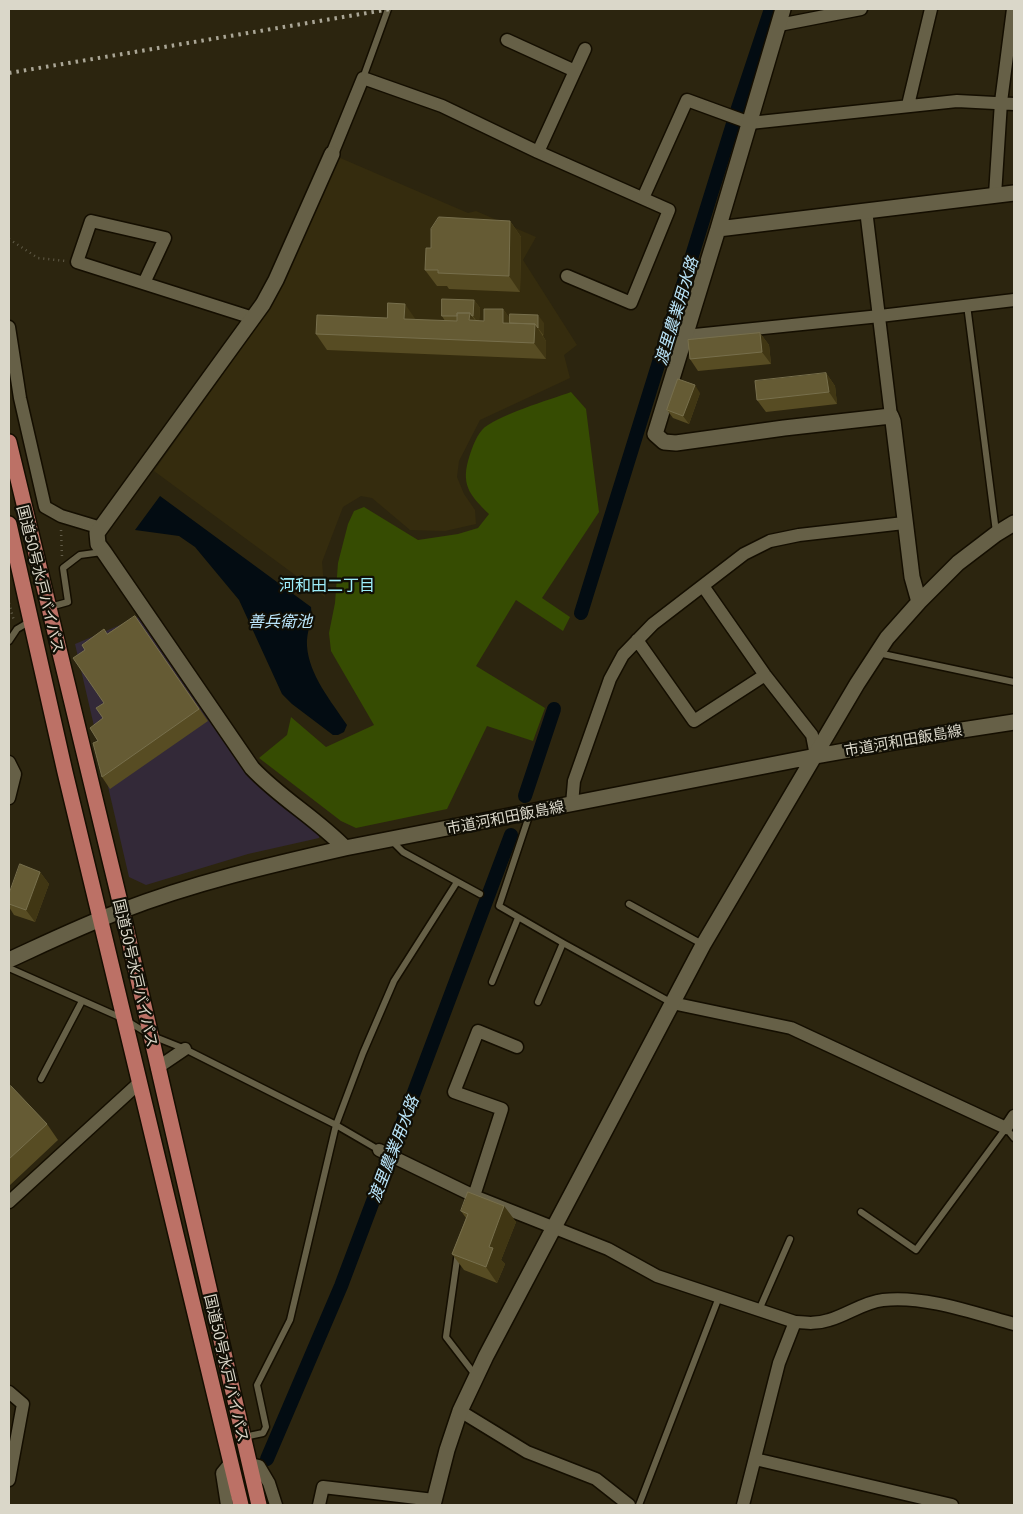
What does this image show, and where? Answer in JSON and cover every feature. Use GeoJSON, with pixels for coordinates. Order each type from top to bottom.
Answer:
{"type":"FeatureCollection","features":[{"type":"Feature","properties":{"kind":"highway","name":"国道50号水戸バイパス"},"geometry":{"type":"LineString","coordinates":[[9,442],[122,910],[259,1505]]}},
{"type":"Feature","properties":{"kind":"highway","name":"国道50号水戸バイパス"},"geometry":{"type":"LineString","coordinates":[[9,524],[100,919],[241,1505]]}},
{"type":"Feature","properties":{"kind":"street"},"geometry":{"type":"LineString","coordinates":[[784,9],[654,434],[664,442],[676,443],[890,416]]}},
{"type":"Feature","properties":{"kind":"street"},"geometry":{"type":"LineString","coordinates":[[779,25],[860,9]]}},
{"type":"Feature","properties":{"kind":"street"},"geometry":{"type":"LineString","coordinates":[[908,105],[931,9]]}},
{"type":"Feature","properties":{"kind":"street"},"geometry":{"type":"LineString","coordinates":[[995,195],[1001,102],[1012,9]]}},
{"type":"Feature","properties":{"kind":"street"},"geometry":{"type":"LineString","coordinates":[[507,40],[575,70]]}},
{"type":"Feature","properties":{"kind":"street"},"geometry":{"type":"LineString","coordinates":[[538,152],[585,49]]}},
{"type":"Feature","properties":{"kind":"street"},"geometry":{"type":"LineString","coordinates":[[345,848],[263,780],[252,768],[98,544],[97,533],[263,304],[276,280],[332,154],[363,78],[442,106],[538,152],[669,210],[631,303],[567,276]]}},
{"type":"Feature","properties":{"kind":"street"},"geometry":{"type":"LineString","coordinates":[[643,198],[687,100],[750,123],[957,101],[1014,104]]}},
{"type":"Feature","properties":{"kind":"street"},"geometry":{"type":"LineString","coordinates":[[718,229],[1014,193]]}},
{"type":"Feature","properties":{"kind":"street"},"geometry":{"type":"LineString","coordinates":[[866,210],[904,524],[912,578],[918,602]]}},
{"type":"Feature","properties":{"kind":"street"},"geometry":{"type":"LineString","coordinates":[[144,283],[165,238],[91,221],[77,262],[253,318]]}},
{"type":"Feature","properties":{"kind":"street"},"geometry":{"type":"LineString","coordinates":[[685,336],[1014,300]]}},
{"type":"Feature","properties":{"kind":"street"},"geometry":{"type":"LineString","coordinates":[[9,326],[14,396],[45,507],[61,516],[101,528]]}},
{"type":"Feature","properties":{"kind":"street"},"geometry":{"type":"LineString","coordinates":[[319,1505],[323,1487],[434,1503],[447,1450],[460,1411],[476,1376],[704,945],[887,638],[918,602],[958,563],[996,534],[1014,523]]}},
{"type":"Feature","properties":{"kind":"street"},"geometry":{"type":"LineString","coordinates":[[572,804],[574,781],[610,679],[623,655],[653,624],[744,554],[770,541],[799,535],[904,524]]}},
{"type":"Feature","properties":{"kind":"street"},"geometry":{"type":"LineString","coordinates":[[703,586],[765,675],[812,735],[816,756]]}},
{"type":"Feature","properties":{"kind":"street"},"geometry":{"type":"LineString","coordinates":[[637,640],[694,721],[765,675]]}},
{"type":"Feature","properties":{"kind":"street","name":"市道河和田飯島線"},"geometry":{"type":"LineString","coordinates":[[9,960],[122,910],[217,879],[345,848],[816,756],[1014,722]]}},
{"type":"Feature","properties":{"kind":"street"},"geometry":{"type":"LineString","coordinates":[[9,762],[16,774],[9,798]]}},
{"type":"Feature","properties":{"kind":"street"},"geometry":{"type":"LineString","coordinates":[[672,1003],[791,1028],[1010,1133],[1014,1116]]}},
{"type":"Feature","properties":{"kind":"street"},"geometry":{"type":"LineString","coordinates":[[473,1201],[502,1109],[454,1092],[478,1031],[517,1047]]}},
{"type":"Feature","properties":{"kind":"street"},"geometry":{"type":"LineString","coordinates":[[158,1068],[185,1049]]}},
{"type":"Feature","properties":{"kind":"street"},"geometry":{"type":"LineString","coordinates":[[9,1202],[139,1083]]}},
{"type":"Feature","properties":{"kind":"street"},"geometry":{"type":"LineString","coordinates":[[380,1150],[473,1201],[554,1226],[608,1249],[657,1276],[795,1322],[815,1323],[830,1320],[882,1300],[909,1299],[1014,1324]]}},
{"type":"Feature","properties":{"kind":"street"},"geometry":{"type":"LineString","coordinates":[[743,1505],[779,1363],[795,1322]]}},
{"type":"Feature","properties":{"kind":"street"},"geometry":{"type":"LineString","coordinates":[[9,1392],[23,1404],[9,1480]]}},
{"type":"Feature","properties":{"kind":"street"},"geometry":{"type":"LineString","coordinates":[[460,1411],[527,1452],[596,1479],[629,1505]]}},
{"type":"Feature","properties":{"kind":"street"},"geometry":{"type":"LineString","coordinates":[[755,1459],[952,1505]]}},
{"type":"Feature","properties":{"kind":"street"},"geometry":{"type":"LineString","coordinates":[[227,1505],[222,1474],[230,1462]]}},
{"type":"Feature","properties":{"kind":"street"},"geometry":{"type":"LineString","coordinates":[[250,1464],[258,1466],[269,1483],[276,1505]]}},
{"type":"Feature","properties":{"kind":"lane"},"geometry":{"type":"LineString","coordinates":[[363,78],[388,9]]}},
{"type":"Feature","properties":{"kind":"lane"},"geometry":{"type":"LineString","coordinates":[[967,306],[996,534]]}},
{"type":"Feature","properties":{"kind":"lane"},"geometry":{"type":"LineString","coordinates":[[48,607],[68,602],[63,568],[80,555],[104,552]]}},
{"type":"Feature","properties":{"kind":"lane"},"geometry":{"type":"LineString","coordinates":[[9,641],[17,629],[31,621]]}},
{"type":"Feature","properties":{"kind":"lane"},"geometry":{"type":"LineString","coordinates":[[877,653],[1014,682]]}},
{"type":"Feature","properties":{"kind":"lane"},"geometry":{"type":"LineString","coordinates":[[530,812],[499,906],[672,1003]]}},
{"type":"Feature","properties":{"kind":"lane"},"geometry":{"type":"LineString","coordinates":[[390,839],[403,852],[480,894]]}},
{"type":"Feature","properties":{"kind":"lane"},"geometry":{"type":"LineString","coordinates":[[243,1437],[262,1433],[266,1427],[257,1385],[290,1320],[336,1125],[363,1053],[394,981],[457,882]]}},
{"type":"Feature","properties":{"kind":"lane"},"geometry":{"type":"LineString","coordinates":[[629,904],[704,945]]}},
{"type":"Feature","properties":{"kind":"lane"},"geometry":{"type":"LineString","coordinates":[[492,982],[518,918]]}},
{"type":"Feature","properties":{"kind":"lane"},"geometry":{"type":"LineString","coordinates":[[538,1002],[563,943]]}},
{"type":"Feature","properties":{"kind":"lane"},"geometry":{"type":"LineString","coordinates":[[9,968],[124,1019],[150,1035],[185,1049],[336,1125],[380,1150]]}},
{"type":"Feature","properties":{"kind":"lane"},"geometry":{"type":"LineString","coordinates":[[41,1079],[82,1001]]}},
{"type":"Feature","properties":{"kind":"lane"},"geometry":{"type":"LineString","coordinates":[[861,1212],[916,1250],[1010,1133]]}},
{"type":"Feature","properties":{"kind":"lane"},"geometry":{"type":"LineString","coordinates":[[759,1310],[790,1239]]}},
{"type":"Feature","properties":{"kind":"lane"},"geometry":{"type":"LineString","coordinates":[[460,1241],[453,1277],[446,1337],[476,1376]]}},
{"type":"Feature","properties":{"kind":"lane"},"geometry":{"type":"LineString","coordinates":[[639,1505],[719,1297]]}},
{"type":"Feature","properties":{"kind":"path"},"geometry":{"type":"LineString","coordinates":[[9,239],[38,258],[77,262]]}},
{"type":"Feature","properties":{"kind":"path"},"geometry":{"type":"LineString","coordinates":[[61,516],[63,568]]}},
{"type":"Feature","properties":{"kind":"path"},"geometry":{"type":"LineString","coordinates":[[9,603],[17,629]]}},
{"type":"Feature","properties":{"kind":"shaded area"},"geometry":{"type":"Polygon","coordinates":[[[338,157],[468,213],[476,211],[536,237],[523,260],[577,345],[564,355],[570,378],[480,420],[459,461],[457,477],[464,494],[475,510],[476,524],[445,531],[410,530],[372,498],[361,496],[343,507],[322,562],[325,597],[154,471],[269,310],[338,157]]]}},
{"type":"Feature","properties":{"kind":"shaded area"},"geometry":{"type":"Polygon","coordinates":[[[139,617],[245,771],[258,784],[320,834],[319,838],[248,854],[146,885],[129,877],[75,644],[139,617]]]}},
{"type":"Feature","properties":{"kind":"green space"},"geometry":{"type":"Polygon","coordinates":[[[571,392],[586,409],[599,512],[542,598],[570,617],[563,631],[516,600],[476,666],[545,708],[533,741],[487,726],[447,809],[356,828],[341,821],[259,758],[287,735],[291,717],[326,747],[374,725],[331,651],[329,633],[335,603],[338,563],[348,524],[354,511],[364,507],[418,540],[458,534],[478,528],[489,514],[473,497],[467,485],[466,470],[469,457],[482,430],[498,419],[571,392]]]}},
{"type":"Feature","properties":{"kind":"water","name":"善兵衛池"},"geometry":{"type":"Polygon","coordinates":[[[160,496],[311,607],[307,641],[309,657],[316,677],[347,725],[344,732],[333,735],[292,704],[282,694],[239,600],[195,547],[179,536],[135,530],[160,496]]]}},
{"type":"Feature","properties":{"kind":"building"},"geometry":{"type":"Polygon","coordinates":[[[439,217],[510,221],[509,276],[438,273],[438,270],[425,270],[426,248],[431,248],[431,229],[439,217]]]}},
{"type":"Feature","properties":{"kind":"building"},"geometry":{"type":"Polygon","coordinates":[[[442,299],[474,300],[473,316],[470,313],[457,313],[457,316],[442,316],[442,299]]]}},
{"type":"Feature","properties":{"kind":"building"},"geometry":{"type":"Polygon","coordinates":[[[388,303],[405,304],[404,319],[457,321],[457,313],[470,313],[469,320],[484,321],[484,309],[503,309],[503,323],[535,324],[534,343],[316,334],[317,315],[387,318],[388,303]]]}},
{"type":"Feature","properties":{"kind":"building"},"geometry":{"type":"Polygon","coordinates":[[[510,314],[538,315],[538,328],[535,324],[510,323],[510,314]]]}},
{"type":"Feature","properties":{"kind":"building"},"geometry":{"type":"Polygon","coordinates":[[[760,333],[762,352],[690,359],[688,340],[760,333]]]}},
{"type":"Feature","properties":{"kind":"building"},"geometry":{"type":"Polygon","coordinates":[[[826,373],[829,392],[757,400],[755,381],[826,373]]]}},
{"type":"Feature","properties":{"kind":"building"},"geometry":{"type":"Polygon","coordinates":[[[678,379],[695,385],[683,416],[667,410],[678,379]]]}},
{"type":"Feature","properties":{"kind":"building"},"geometry":{"type":"Polygon","coordinates":[[[135,616],[199,709],[102,777],[93,743],[98,741],[90,728],[103,718],[96,708],[104,703],[73,658],[85,650],[82,645],[104,629],[107,634],[135,616]]]}},
{"type":"Feature","properties":{"kind":"building"},"geometry":{"type":"Polygon","coordinates":[[[20,864],[40,872],[26,910],[9,904],[9,894],[20,864]]]}},
{"type":"Feature","properties":{"kind":"building"},"geometry":{"type":"Polygon","coordinates":[[[11,1086],[47,1124],[9,1159],[9,1087],[11,1086]]]}},
{"type":"Feature","properties":{"kind":"building"},"geometry":{"type":"Polygon","coordinates":[[[468,1192],[504,1206],[489,1247],[493,1248],[486,1267],[452,1254],[468,1214],[461,1211],[468,1192]]]}},
{"type":"Feature","properties":{"kind":"waterway","name":"渡里農業用水路"},"geometry":{"type":"LineString","coordinates":[[581,613],[736,114],[771,9]]}},
{"type":"Feature","properties":{"kind":"waterway","name":"渡里農業用水路"},"geometry":{"type":"LineString","coordinates":[[525,796],[554,709]]}},
{"type":"Feature","properties":{"kind":"waterway","name":"渡里農業用水路"},"geometry":{"type":"LineString","coordinates":[[267,1459],[341,1286],[511,835]]}},
{"type":"Feature","properties":{"kind":"railway"},"geometry":{"type":"LineString","coordinates":[[9,73],[391,9]]}},
{"type":"Feature","properties":{"kind":"district","name":"河和田二丁目"},"geometry":{"type":"Point","coordinates":[327,585]}}]}
